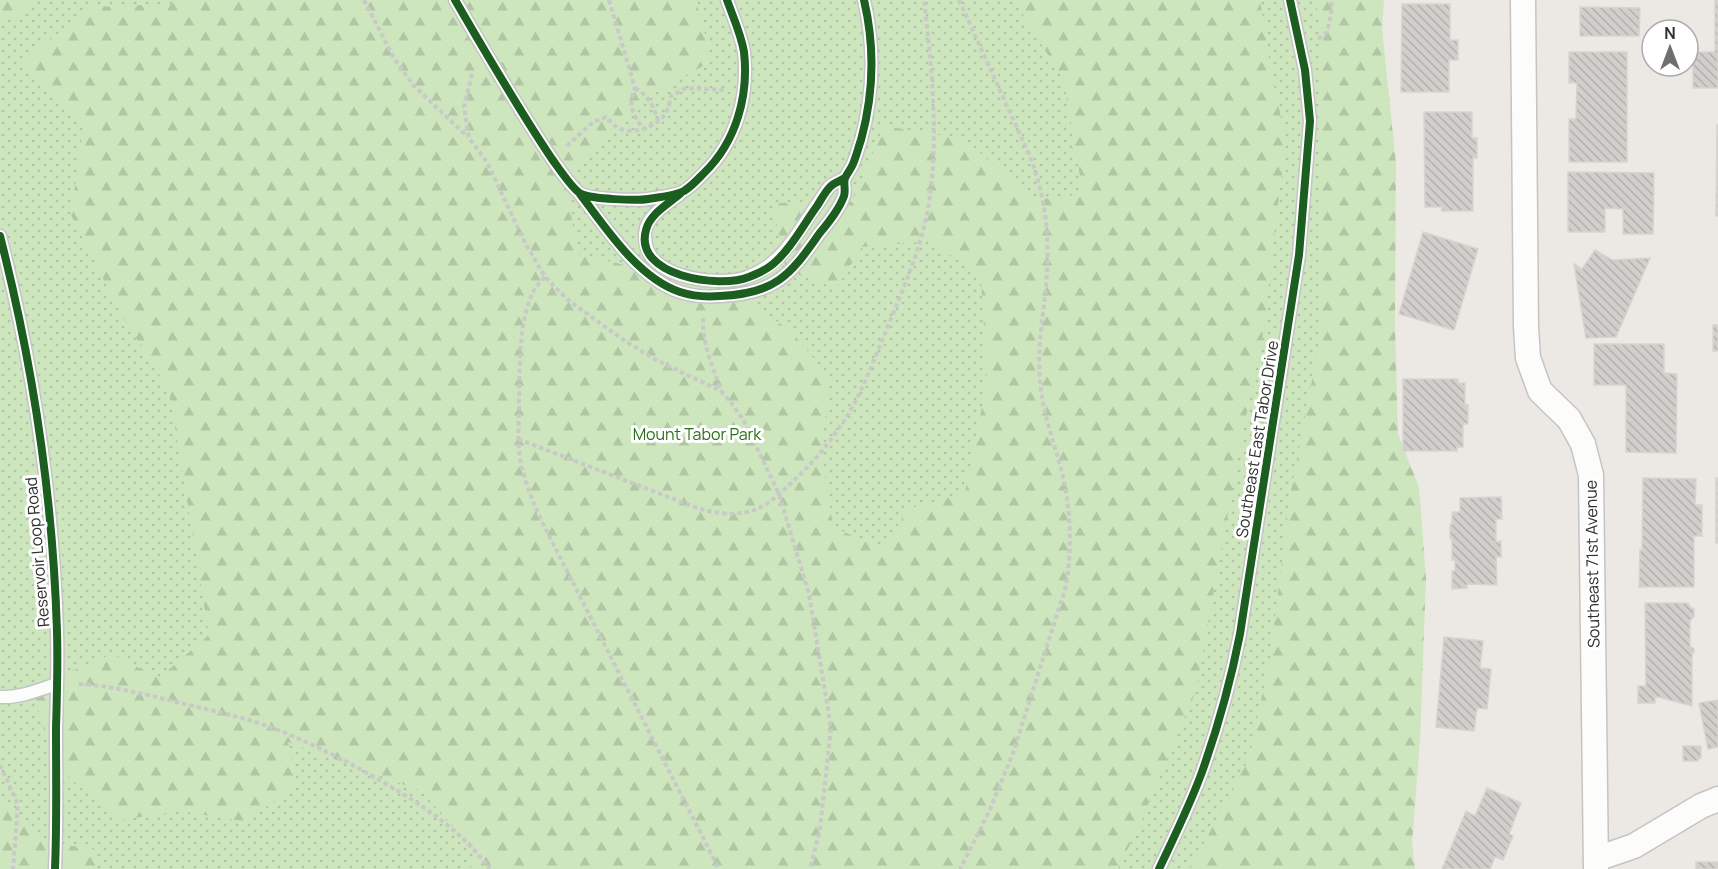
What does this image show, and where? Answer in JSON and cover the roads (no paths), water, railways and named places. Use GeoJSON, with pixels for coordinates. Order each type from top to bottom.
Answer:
{"type":"FeatureCollection","features":[{"type":"Feature","properties":{"kind":"street","name":"Southeast 71st Avenue"},"geometry":{"type":"LineString","coordinates":[[1523,0],[1528,358],[1540,391],[1569,419],[1583,444],[1591,475],[1596,864]]}},
{"type":"Feature","properties":{"kind":"street"},"geometry":{"type":"LineString","coordinates":[[1596,864],[1634,846],[1701,806],[1718,799]]}},
{"type":"Feature","properties":{"kind":"lane"},"geometry":{"type":"LineString","coordinates":[[455,0],[538,138],[565,177],[616,242],[637,264],[657,280],[680,292],[704,296],[727,296],[759,291],[783,278],[799,262],[831,218],[844,195],[845,178],[852,167],[861,139],[871,86],[871,30],[864,0]]}},
{"type":"Feature","properties":{"kind":"lane"},"geometry":{"type":"LineString","coordinates":[[727,0],[743,49],[745,64],[742,103],[737,121],[720,154],[699,178],[660,210],[648,224],[645,237],[647,250],[664,268],[675,273],[702,280],[745,279],[773,264],[830,186],[845,178]]}},
{"type":"Feature","properties":{"kind":"lane","name":"Southeast East Tabor Drive"},"geometry":{"type":"LineString","coordinates":[[1159,869],[1202,773],[1231,680],[1299,255],[1310,121],[1305,70],[1290,0]]}},
{"type":"Feature","properties":{"kind":"lane"},"geometry":{"type":"LineString","coordinates":[[580,194],[641,200],[682,192]]}},
{"type":"Feature","properties":{"kind":"lane","name":"Reservoir Loop Road"},"geometry":{"type":"LineString","coordinates":[[0,236],[22,331],[41,450],[54,582],[57,633],[55,869]]}},
{"type":"Feature","properties":{"kind":"lane"},"geometry":{"type":"LineString","coordinates":[[0,697],[22,695],[57,684]]}},
{"type":"Feature","properties":{"kind":"park label","name":"Mount Tabor Park"},"geometry":{"type":"Point","coordinates":[697,434]}}]}
